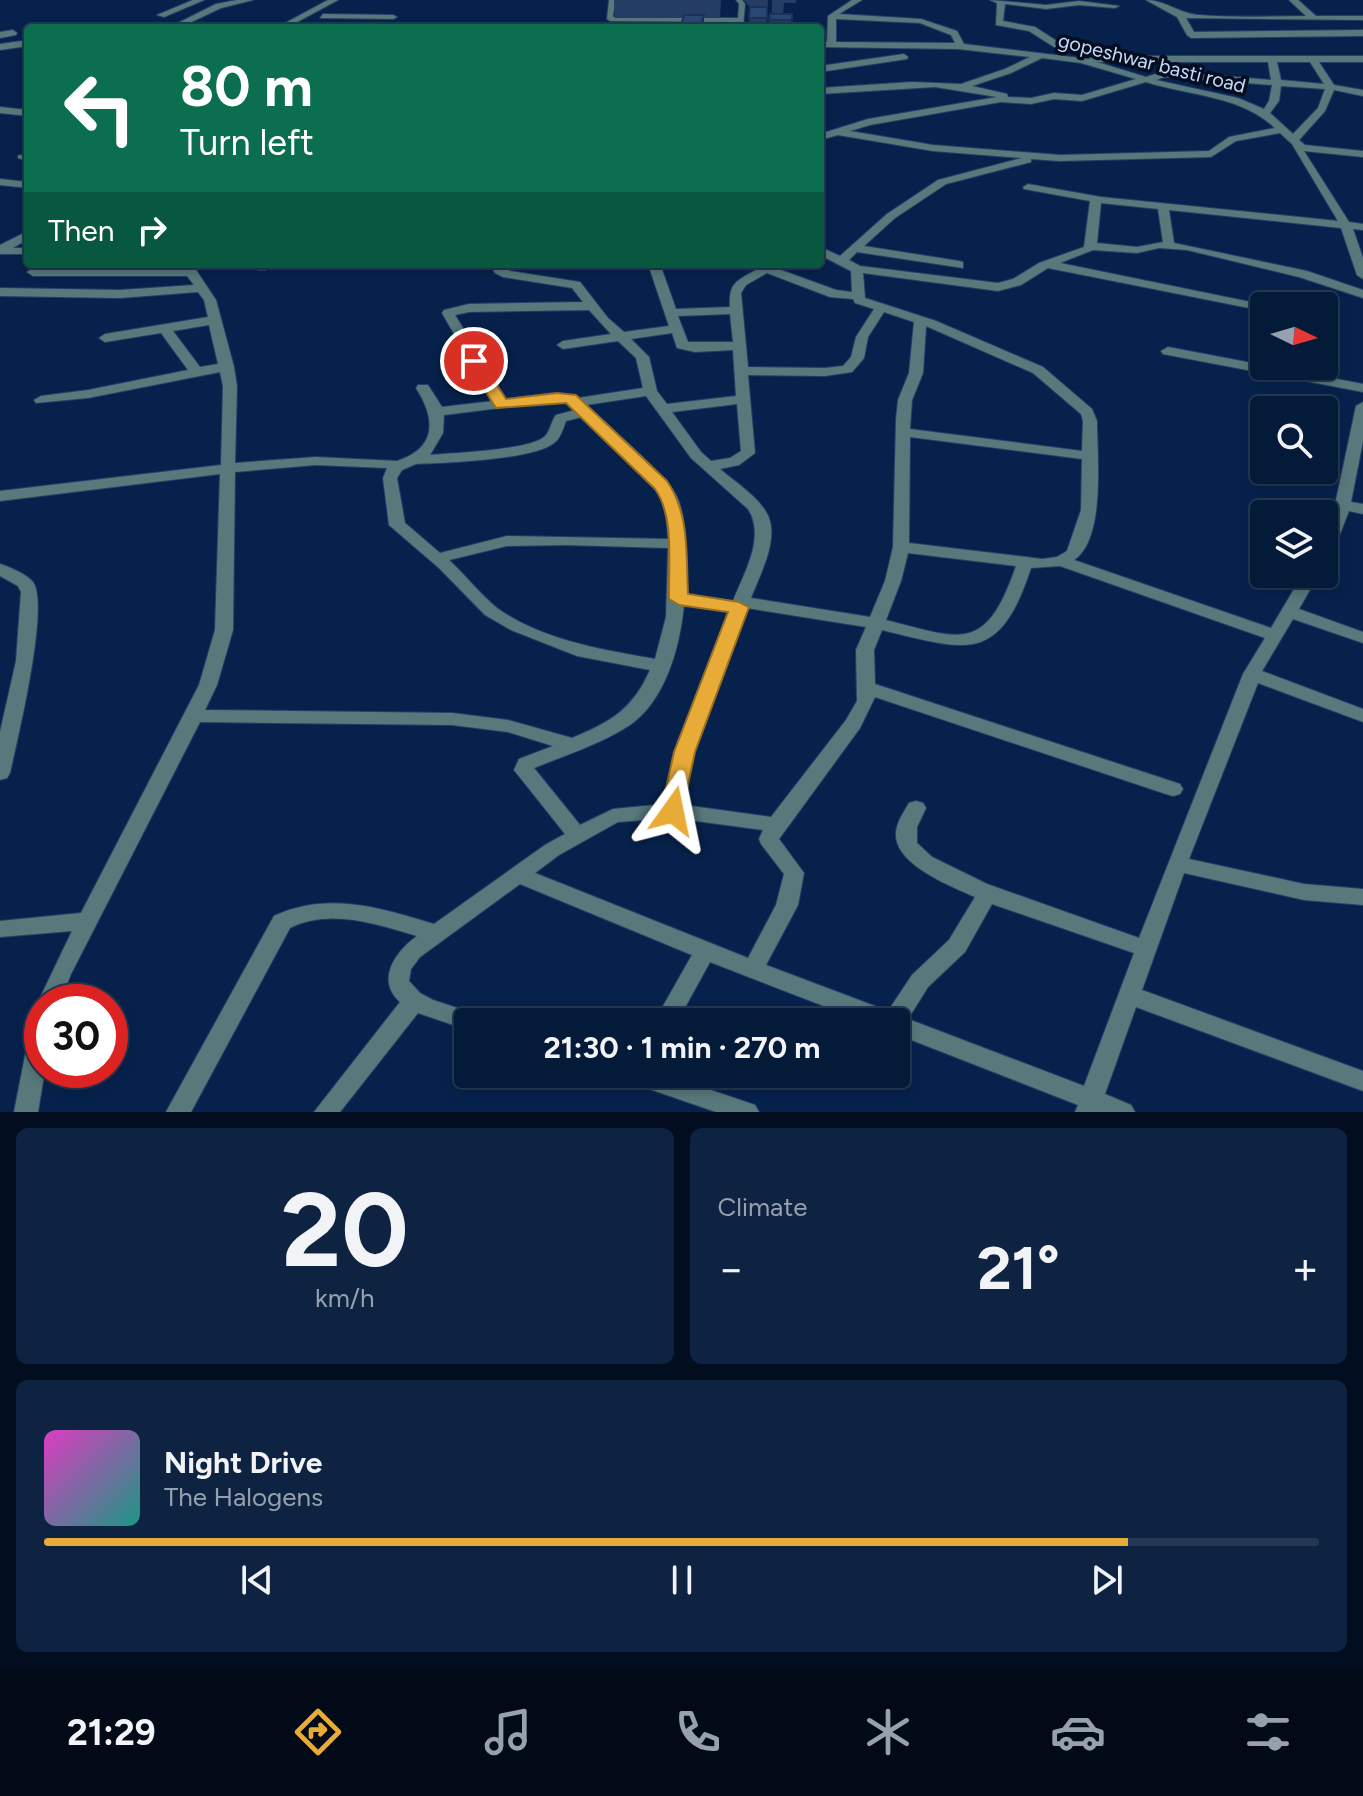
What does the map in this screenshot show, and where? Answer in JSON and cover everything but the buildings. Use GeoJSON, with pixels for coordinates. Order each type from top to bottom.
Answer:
{"type":"FeatureCollection","features":[{"type":"Feature","properties":{"kind":"street"},"geometry":{"type":"LineString","coordinates":[[161,15],[200,0]]}},
{"type":"Feature","properties":{"kind":"street"},"geometry":{"type":"LineString","coordinates":[[181,24],[219,6],[249,0]]}},
{"type":"Feature","properties":{"kind":"street"},"geometry":{"type":"LineString","coordinates":[[287,24],[334,0]]}},
{"type":"Feature","properties":{"kind":"street"},"geometry":{"type":"LineString","coordinates":[[832,44],[829,22],[832,16],[858,0]]}},
{"type":"Feature","properties":{"kind":"street"},"geometry":{"type":"LineString","coordinates":[[1150,0],[1180,15],[1363,18]]}},
{"type":"Feature","properties":{"kind":"street"},"geometry":{"type":"LineString","coordinates":[[1293,0],[1314,18]]}},
{"type":"Feature","properties":{"kind":"street"},"geometry":{"type":"LineString","coordinates":[[1099,58],[1090,52],[1057,45],[1037,31],[999,23],[998,1],[1046,7],[1079,3],[1115,6]]}},
{"type":"Feature","properties":{"kind":"street"},"geometry":{"type":"LineString","coordinates":[[309,12],[323,16],[373,14],[393,17]]}},
{"type":"Feature","properties":{"kind":"street"},"geometry":{"type":"LineString","coordinates":[[1180,15],[1191,35],[1297,36],[1363,59]]}},
{"type":"Feature","properties":{"kind":"street"},"geometry":{"type":"LineString","coordinates":[[318,24],[323,16]]}},
{"type":"Feature","properties":{"kind":"street"},"geometry":{"type":"LineString","coordinates":[[832,16],[925,21],[938,29],[954,33],[961,46]]}},
{"type":"Feature","properties":{"kind":"street"},"geometry":{"type":"LineString","coordinates":[[1281,18],[1297,36]]}},
{"type":"Feature","properties":{"kind":"street"},"geometry":{"type":"LineString","coordinates":[[0,35],[13,33]]}},
{"type":"Feature","properties":{"kind":"street"},"geometry":{"type":"LineString","coordinates":[[1082,60],[1324,57],[1328,46],[1363,33]]}},
{"type":"Feature","properties":{"kind":"street"},"geometry":{"type":"LineString","coordinates":[[0,47],[24,44]]}},
{"type":"Feature","properties":{"kind":"street","name":"gopeshwar basti road"},"geometry":{"type":"LineString","coordinates":[[824,44],[961,46],[1082,60],[1148,80],[1227,98],[1265,113],[1294,143],[1345,224],[1363,275]]}},
{"type":"Feature","properties":{"kind":"street"},"geometry":{"type":"LineString","coordinates":[[1328,46],[1363,69]]}},
{"type":"Feature","properties":{"kind":"street"},"geometry":{"type":"LineString","coordinates":[[965,85],[1008,71],[1043,54]]}},
{"type":"Feature","properties":{"kind":"street"},"geometry":{"type":"LineString","coordinates":[[824,68],[904,57]]}},
{"type":"Feature","properties":{"kind":"street"},"geometry":{"type":"LineString","coordinates":[[1265,113],[1275,103],[1272,57]]}},
{"type":"Feature","properties":{"kind":"street"},"geometry":{"type":"LineString","coordinates":[[1311,57],[1331,87]]}},
{"type":"Feature","properties":{"kind":"street"},"geometry":{"type":"LineString","coordinates":[[824,91],[965,85],[1031,101],[1054,96],[1082,98],[1165,74],[1331,87],[1363,93]]}},
{"type":"Feature","properties":{"kind":"street"},"geometry":{"type":"LineString","coordinates":[[1331,87],[1322,109],[1294,143],[1308,150],[1363,154]]}},
{"type":"Feature","properties":{"kind":"street"},"geometry":{"type":"LineString","coordinates":[[824,136],[868,122],[1009,98]]}},
{"type":"Feature","properties":{"kind":"street"},"geometry":{"type":"LineString","coordinates":[[0,110],[24,113]]}},
{"type":"Feature","properties":{"kind":"street"},"geometry":{"type":"LineString","coordinates":[[836,132],[933,148],[1034,157],[1211,154],[1233,139],[1281,130]]}},
{"type":"Feature","properties":{"kind":"street"},"geometry":{"type":"LineString","coordinates":[[842,260],[858,249],[891,216],[942,182],[1002,169],[1034,157]]}},
{"type":"Feature","properties":{"kind":"street"},"geometry":{"type":"LineString","coordinates":[[0,182],[24,185]]}},
{"type":"Feature","properties":{"kind":"street"},"geometry":{"type":"LineString","coordinates":[[1028,187],[1096,199],[1363,227]]}},
{"type":"Feature","properties":{"kind":"street"},"geometry":{"type":"LineString","coordinates":[[1089,246],[1096,199]]}},
{"type":"Feature","properties":{"kind":"street"},"geometry":{"type":"LineString","coordinates":[[1163,206],[1169,245]]}},
{"type":"Feature","properties":{"kind":"street"},"geometry":{"type":"LineString","coordinates":[[0,250],[24,236]]}},
{"type":"Feature","properties":{"kind":"street"},"geometry":{"type":"LineString","coordinates":[[824,252],[857,269],[998,287],[1017,282],[1089,246],[1137,250],[1169,245],[1254,261],[1363,294]]}},
{"type":"Feature","properties":{"kind":"street"},"geometry":{"type":"LineString","coordinates":[[858,249],[959,265]]}},
{"type":"Feature","properties":{"kind":"street"},"geometry":{"type":"LineString","coordinates":[[0,250],[24,251]]}},
{"type":"Feature","properties":{"kind":"street"},"geometry":{"type":"LineString","coordinates":[[1048,264],[1250,304]]}},
{"type":"Feature","properties":{"kind":"street"},"geometry":{"type":"LineString","coordinates":[[58,984],[194,716],[208,685],[224,630],[231,421],[227,367],[210,300],[190,268],[37,268],[0,292],[120,294],[202,288]]}},
{"type":"Feature","properties":{"kind":"street"},"geometry":{"type":"LineString","coordinates":[[498,268],[507,274],[572,283],[642,357],[650,391],[707,466],[753,506],[762,519],[763,543],[685,752],[673,811]]}},
{"type":"Feature","properties":{"kind":"street"},"geometry":{"type":"LineString","coordinates":[[655,268],[682,345],[687,348],[738,346]]}},
{"type":"Feature","properties":{"kind":"street"},"geometry":{"type":"LineString","coordinates":[[707,466],[734,462],[748,453],[738,346],[737,288],[762,268]]}},
{"type":"Feature","properties":{"kind":"street"},"geometry":{"type":"LineString","coordinates":[[770,268],[834,294],[856,296],[865,304],[920,321],[1038,370],[1087,412],[1089,510],[1080,542],[1073,554],[1061,561]]}},
{"type":"Feature","properties":{"kind":"street"},"geometry":{"type":"LineString","coordinates":[[856,296],[860,274],[857,269]]}},
{"type":"Feature","properties":{"kind":"street"},"geometry":{"type":"LineString","coordinates":[[502,405],[448,313],[457,308],[592,306]]}},
{"type":"Feature","properties":{"kind":"street"},"geometry":{"type":"LineString","coordinates":[[740,371],[825,372],[847,369],[857,358],[862,337],[880,309]]}},
{"type":"Feature","properties":{"kind":"street"},"geometry":{"type":"LineString","coordinates":[[669,313],[736,310]]}},
{"type":"Feature","properties":{"kind":"street"},"geometry":{"type":"LineString","coordinates":[[105,338],[215,320]]}},
{"type":"Feature","properties":{"kind":"street"},"geometry":{"type":"LineString","coordinates":[[753,970],[787,905],[794,873],[773,850],[769,839],[776,825],[860,713],[867,688],[865,650],[893,581],[901,547],[905,400],[916,373],[920,321]]}},
{"type":"Feature","properties":{"kind":"street"},"geometry":{"type":"LineString","coordinates":[[563,345],[675,329]]}},
{"type":"Feature","properties":{"kind":"street"},"geometry":{"type":"LineString","coordinates":[[166,330],[196,371]]}},
{"type":"Feature","properties":{"kind":"street"},"geometry":{"type":"LineString","coordinates":[[1168,351],[1363,388]]}},
{"type":"Feature","properties":{"kind":"street"},"geometry":{"type":"LineString","coordinates":[[41,400],[90,395],[227,367]]}},
{"type":"Feature","properties":{"kind":"street"},"geometry":{"type":"LineString","coordinates":[[415,460],[426,451],[436,434],[437,412],[423,388]]}},
{"type":"Feature","properties":{"kind":"street"},"geometry":{"type":"LineString","coordinates":[[0,496],[229,468],[319,461],[396,465],[415,460],[452,458],[543,443],[553,435],[561,418],[579,408],[650,391]]}},
{"type":"Feature","properties":{"kind":"street"},"geometry":{"type":"LineString","coordinates":[[437,412],[565,397],[665,492],[674,514],[679,599],[669,651],[662,666],[637,708],[619,723],[526,764],[524,770],[578,836]]}},
{"type":"Feature","properties":{"kind":"street"},"geometry":{"type":"LineString","coordinates":[[663,409],[742,399]]}},
{"type":"Feature","properties":{"kind":"street"},"geometry":{"type":"LineString","coordinates":[[1338,518],[1363,406]]}},
{"type":"Feature","properties":{"kind":"street"},"geometry":{"type":"LineString","coordinates":[[903,432],[1090,456]]}},
{"type":"Feature","properties":{"kind":"street"},"geometry":{"type":"LineString","coordinates":[[396,465],[390,478],[397,525],[437,558],[491,611],[517,626],[583,652],[662,666]]}},
{"type":"Feature","properties":{"kind":"street"},"geometry":{"type":"LineString","coordinates":[[1343,505],[1363,509]]}},
{"type":"Feature","properties":{"kind":"street"},"geometry":{"type":"LineString","coordinates":[[437,558],[507,541],[676,544]]}},
{"type":"Feature","properties":{"kind":"street"},"geometry":{"type":"LineString","coordinates":[[901,547],[1025,562],[1061,561],[1274,635]]}},
{"type":"Feature","properties":{"kind":"street"},"geometry":{"type":"LineString","coordinates":[[679,599],[740,604],[874,623],[954,640],[970,640],[999,618],[1016,589],[1025,562]]}},
{"type":"Feature","properties":{"kind":"street"},"geometry":{"type":"LineString","coordinates":[[0,569],[25,583],[29,592],[25,661],[0,773]]}},
{"type":"Feature","properties":{"kind":"street"},"geometry":{"type":"LineString","coordinates":[[1090,1107],[1177,864],[1252,674],[1302,588]]}},
{"type":"Feature","properties":{"kind":"street"},"geometry":{"type":"LineString","coordinates":[[1288,611],[1363,638]]}},
{"type":"Feature","properties":{"kind":"street"},"geometry":{"type":"LineString","coordinates":[[1252,674],[1363,716]]}},
{"type":"Feature","properties":{"kind":"street"},"geometry":{"type":"LineString","coordinates":[[867,688],[1173,789]]}},
{"type":"Feature","properties":{"kind":"street"},"geometry":{"type":"LineString","coordinates":[[194,716],[452,719],[508,726],[570,744]]}},
{"type":"Feature","properties":{"kind":"street"},"geometry":{"type":"LineString","coordinates":[[916,808],[906,827],[906,839],[912,851],[931,866],[988,892],[1146,949]]}},
{"type":"Feature","properties":{"kind":"street"},"geometry":{"type":"LineString","coordinates":[[454,1016],[414,1001],[400,990],[395,979],[399,966],[412,951],[552,850],[613,816],[635,812],[673,811],[776,825]]}},
{"type":"Feature","properties":{"kind":"street"},"geometry":{"type":"LineString","coordinates":[[1177,864],[1304,892],[1363,897]]}},
{"type":"Feature","properties":{"kind":"street"},"geometry":{"type":"LineString","coordinates":[[520,875],[853,1008]]}},
{"type":"Feature","properties":{"kind":"street"},"geometry":{"type":"LineString","coordinates":[[903,1008],[920,981],[957,946],[988,892]]}},
{"type":"Feature","properties":{"kind":"street"},"geometry":{"type":"LineString","coordinates":[[178,1112],[282,922],[293,914],[312,910],[346,912],[437,933]]}},
{"type":"Feature","properties":{"kind":"street"},"geometry":{"type":"LineString","coordinates":[[0,929],[88,921]]}},
{"type":"Feature","properties":{"kind":"street"},"geometry":{"type":"LineString","coordinates":[[673,1008],[705,951]]}},
{"type":"Feature","properties":{"kind":"street"},"geometry":{"type":"LineString","coordinates":[[1130,995],[1363,1081]]}},
{"type":"Feature","properties":{"kind":"street"},"geometry":{"type":"LineString","coordinates":[[326,1112],[414,1001]]}},
{"type":"Feature","properties":{"kind":"street"},"geometry":{"type":"LineString","coordinates":[[910,1030],[1090,1107],[1123,1112]]}},
{"type":"Feature","properties":{"kind":"street"},"geometry":{"type":"LineString","coordinates":[[26,1112],[30,1088]]}},
{"type":"Feature","properties":{"kind":"street"},"geometry":{"type":"LineString","coordinates":[[676,1088],[747,1112]]}},
{"type":"Feature","properties":{"kind":"lane"},"geometry":{"type":"LineString","coordinates":[[612,0],[610,19],[740,24],[742,4],[739,0]]}},
{"type":"Feature","properties":{"kind":"route"},"geometry":{"type":"LineString","coordinates":[[474,361],[502,405],[557,397],[571,399],[661,485],[670,498],[674,514],[679,599],[739,607],[685,752],[673,811]]}}]}
